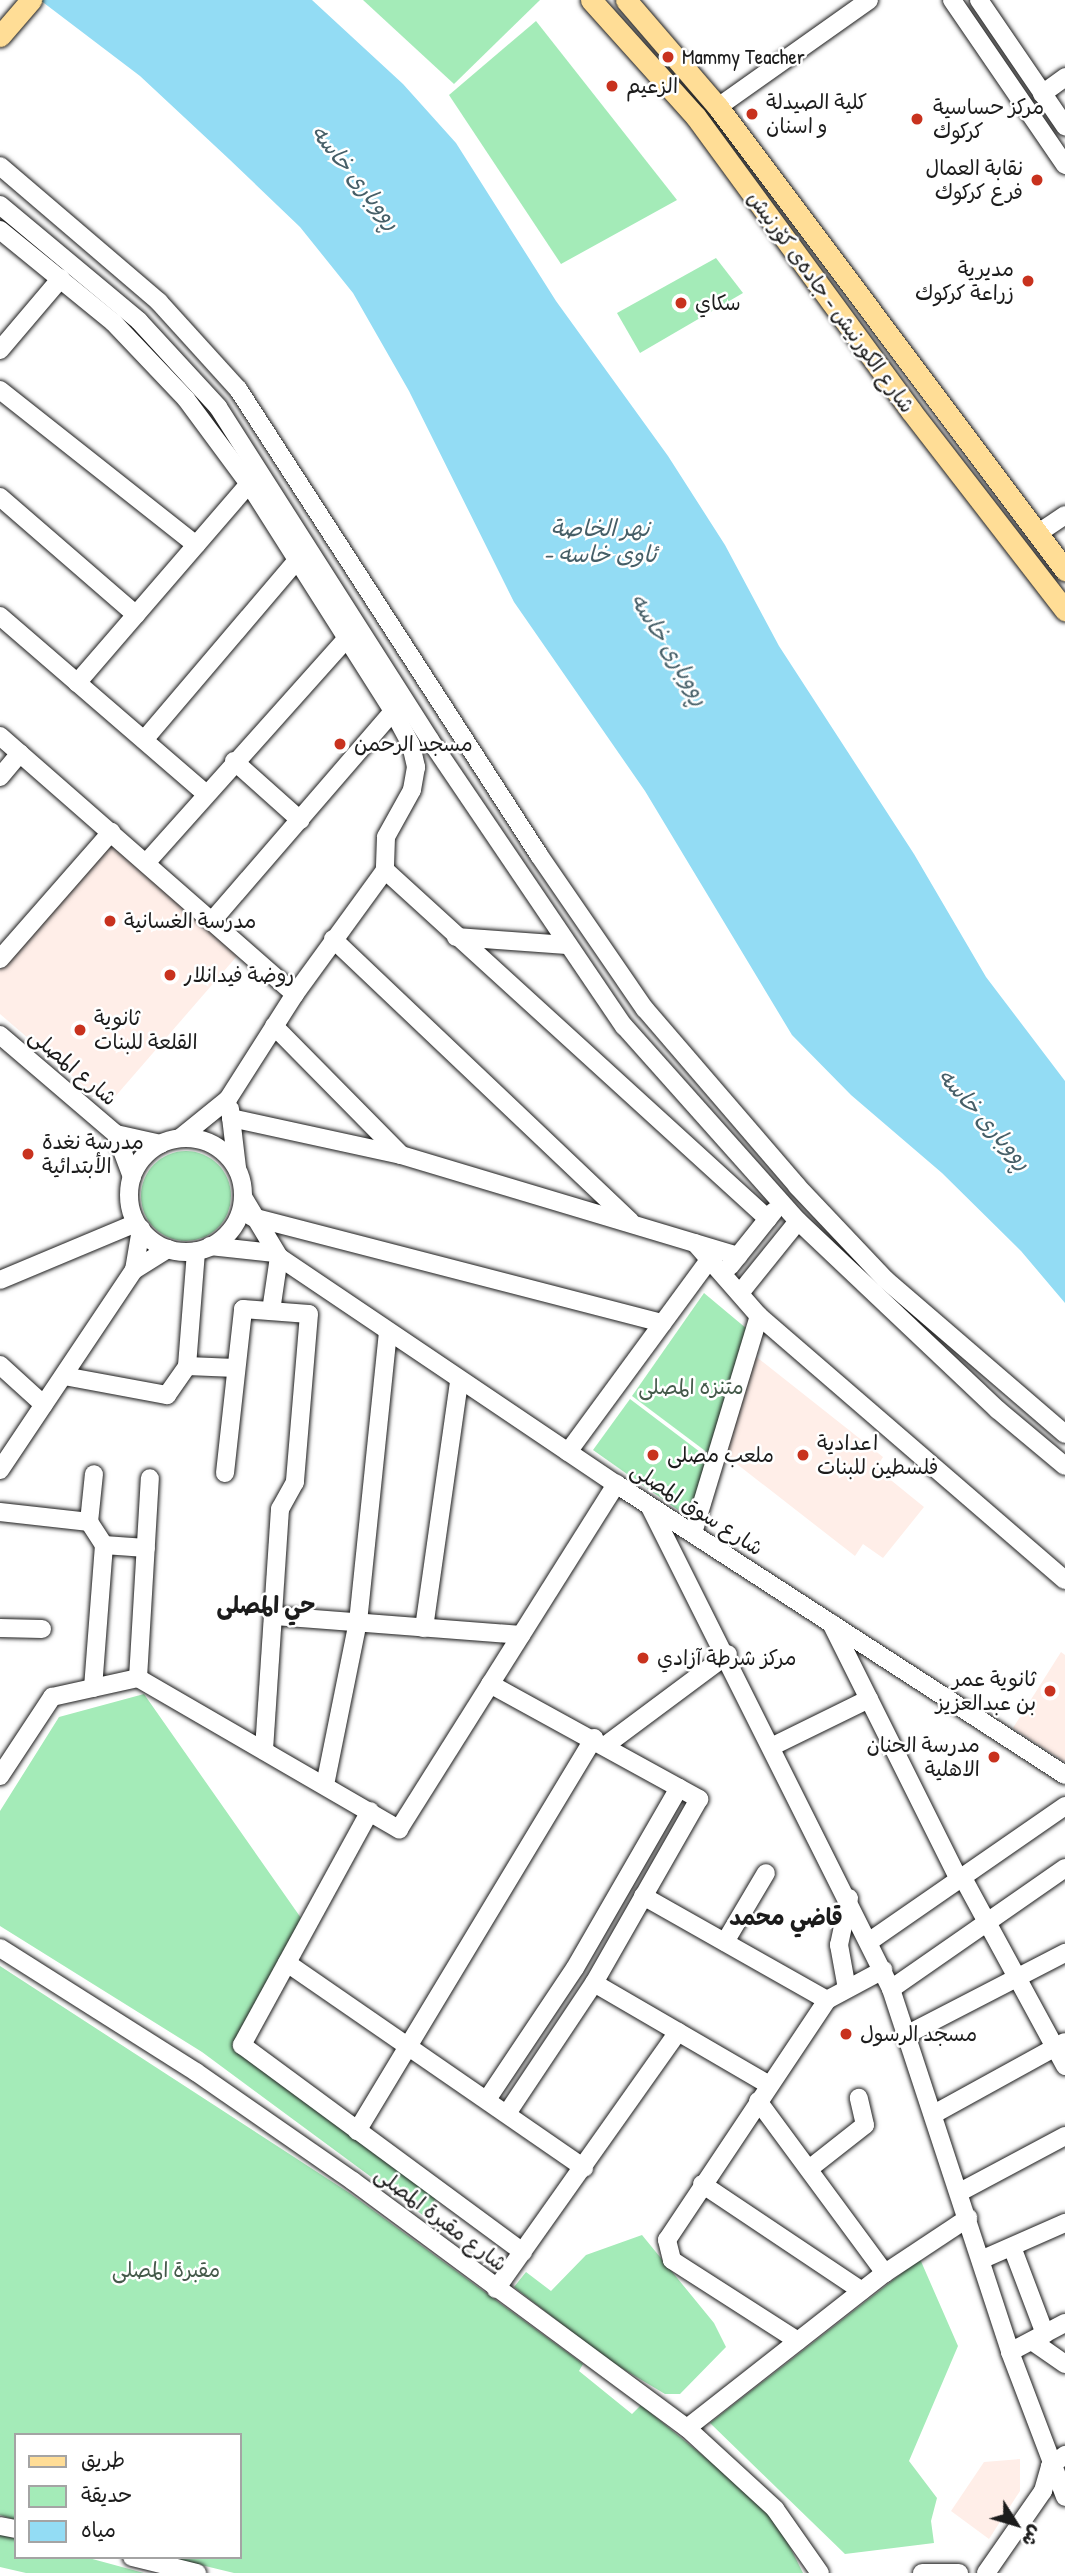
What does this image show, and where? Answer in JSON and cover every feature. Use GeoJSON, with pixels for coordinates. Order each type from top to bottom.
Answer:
{"type":"FeatureCollection","features":[{"type":"Feature","properties":{"kind":"main road"},"geometry":{"type":"LineString","coordinates":[[0,36],[31,0]]}},
{"type":"Feature","properties":{"kind":"main road","name":"شارع الكورنيش - جادەی کۆرنیش"},"geometry":{"type":"LineString","coordinates":[[591,0],[696,117],[911,411],[1065,610]]}},
{"type":"Feature","properties":{"kind":"main road","name":"شارع الكورنيش - جادەی کۆرنیش"},"geometry":{"type":"LineString","coordinates":[[626,0],[718,107],[1065,570]]}},
{"type":"Feature","properties":{"kind":"street"},"geometry":{"type":"LineString","coordinates":[[718,107],[869,0]]}},
{"type":"Feature","properties":{"kind":"street"},"geometry":{"type":"LineString","coordinates":[[952,0],[1065,165]]}},
{"type":"Feature","properties":{"kind":"street"},"geometry":{"type":"LineString","coordinates":[[979,0],[1065,126]]}},
{"type":"Feature","properties":{"kind":"street"},"geometry":{"type":"LineString","coordinates":[[1042,94],[1065,77]]}},
{"type":"Feature","properties":{"kind":"street"},"geometry":{"type":"LineString","coordinates":[[0,166],[159,302],[238,389],[539,855],[645,1009],[797,1186],[886,1280],[1065,1434]]}},
{"type":"Feature","properties":{"kind":"street"},"geometry":{"type":"LineString","coordinates":[[0,205],[139,321],[218,407],[567,945],[624,1026],[798,1221],[873,1294],[1065,1466]]}},
{"type":"Feature","properties":{"kind":"street"},"geometry":{"type":"LineString","coordinates":[[4,233],[54,248]]}},
{"type":"Feature","properties":{"kind":"street"},"geometry":{"type":"LineString","coordinates":[[4,233],[61,278],[163,372],[249,484],[393,711],[411,745],[416,767],[412,790],[386,837],[385,870],[295,994],[228,1099],[180,1138],[161,1144],[139,1163],[129,1192],[138,1226],[134,1270]]}},
{"type":"Feature","properties":{"kind":"street"},"geometry":{"type":"LineString","coordinates":[[0,350],[61,278]]}},
{"type":"Feature","properties":{"kind":"street"},"geometry":{"type":"LineString","coordinates":[[218,407],[238,389]]}},
{"type":"Feature","properties":{"kind":"street"},"geometry":{"type":"LineString","coordinates":[[0,390],[196,545]]}},
{"type":"Feature","properties":{"kind":"street"},"geometry":{"type":"LineString","coordinates":[[77,683],[249,484]]}},
{"type":"Feature","properties":{"kind":"street"},"geometry":{"type":"LineString","coordinates":[[0,497],[136,615]]}},
{"type":"Feature","properties":{"kind":"street"},"geometry":{"type":"LineString","coordinates":[[1037,534],[1065,514]]}},
{"type":"Feature","properties":{"kind":"street"},"geometry":{"type":"LineString","coordinates":[[144,740],[297,560]]}},
{"type":"Feature","properties":{"kind":"street"},"geometry":{"type":"LineString","coordinates":[[0,616],[205,793]]}},
{"type":"Feature","properties":{"kind":"street"},"geometry":{"type":"LineString","coordinates":[[146,863],[205,793],[347,638]]}},
{"type":"Feature","properties":{"kind":"street"},"geometry":{"type":"LineString","coordinates":[[212,921],[393,711]]}},
{"type":"Feature","properties":{"kind":"street"},"geometry":{"type":"LineString","coordinates":[[0,736],[295,994]]}},
{"type":"Feature","properties":{"kind":"street"},"geometry":{"type":"LineString","coordinates":[[0,777],[20,753]]}},
{"type":"Feature","properties":{"kind":"street"},"geometry":{"type":"LineString","coordinates":[[234,761],[299,820]]}},
{"type":"Feature","properties":{"kind":"street"},"geometry":{"type":"LineString","coordinates":[[0,959],[111,832]]}},
{"type":"Feature","properties":{"kind":"street"},"geometry":{"type":"LineString","coordinates":[[385,870],[768,1219]]}},
{"type":"Feature","properties":{"kind":"street"},"geometry":{"type":"LineString","coordinates":[[456,937],[567,945]]}},
{"type":"Feature","properties":{"kind":"street"},"geometry":{"type":"LineString","coordinates":[[333,939],[633,1224]]}},
{"type":"Feature","properties":{"kind":"street"},"geometry":{"type":"LineString","coordinates":[[274,1026],[401,1155]]}},
{"type":"Feature","properties":{"kind":"street","name":"شارع المصلى"},"geometry":{"type":"LineString","coordinates":[[0,1035],[116,1133],[161,1144]]}},
{"type":"Feature","properties":{"kind":"street"},"geometry":{"type":"LineString","coordinates":[[0,1471],[134,1270],[168,1249],[203,1249],[227,1234],[239,1217],[243,1197],[228,1099]]}},
{"type":"Feature","properties":{"kind":"street"},"geometry":{"type":"LineString","coordinates":[[231,1118],[401,1155],[695,1243],[714,1254],[738,1256]]}},
{"type":"Feature","properties":{"kind":"street","name":"شارع المصلى"},"geometry":{"type":"LineString","coordinates":[[116,1133],[132,1177]]}},
{"type":"Feature","properties":{"kind":"street"},"geometry":{"type":"LineString","coordinates":[[180,1138],[214,1145],[238,1170]]}},
{"type":"Feature","properties":{"kind":"street","name":"شارع سوق المصلى"},"geometry":{"type":"LineString","coordinates":[[243,1197],[276,1255],[459,1381],[650,1507],[1065,1775]]}},
{"type":"Feature","properties":{"kind":"street"},"geometry":{"type":"LineString","coordinates":[[724,1274],[781,1203]]}},
{"type":"Feature","properties":{"kind":"street"},"geometry":{"type":"LineString","coordinates":[[252,1217],[663,1323]]}},
{"type":"Feature","properties":{"kind":"street"},"geometry":{"type":"LineString","coordinates":[[740,1293],[798,1221]]}},
{"type":"Feature","properties":{"kind":"street"},"geometry":{"type":"LineString","coordinates":[[138,1226],[168,1249]]}},
{"type":"Feature","properties":{"kind":"street"},"geometry":{"type":"LineString","coordinates":[[0,1280],[138,1226]]}},
{"type":"Feature","properties":{"kind":"street"},"geometry":{"type":"LineString","coordinates":[[64,1376],[167,1395],[187,1366],[203,1249]]}},
{"type":"Feature","properties":{"kind":"street","name":"شارع سوق المصلى"},"geometry":{"type":"LineString","coordinates":[[203,1249],[276,1255]]}},
{"type":"Feature","properties":{"kind":"street"},"geometry":{"type":"LineString","coordinates":[[568,1452],[714,1254]]}},
{"type":"Feature","properties":{"kind":"street"},"geometry":{"type":"LineString","coordinates":[[714,1254],[724,1274],[760,1315],[1065,1580]]}},
{"type":"Feature","properties":{"kind":"street"},"geometry":{"type":"LineString","coordinates":[[271,1311],[276,1255]]}},
{"type":"Feature","properties":{"kind":"street"},"geometry":{"type":"LineString","coordinates":[[873,1294],[886,1280]]}},
{"type":"Feature","properties":{"kind":"street"},"geometry":{"type":"LineString","coordinates":[[225,1473],[243,1309],[309,1314],[295,1482],[280,1509],[264,1750]]}},
{"type":"Feature","properties":{"kind":"street"},"geometry":{"type":"LineString","coordinates":[[693,1533],[760,1315]]}},
{"type":"Feature","properties":{"kind":"street"},"geometry":{"type":"LineString","coordinates":[[325,1785],[358,1622],[388,1333]]}},
{"type":"Feature","properties":{"kind":"street"},"geometry":{"type":"LineString","coordinates":[[0,1365],[44,1405]]}},
{"type":"Feature","properties":{"kind":"street"},"geometry":{"type":"LineString","coordinates":[[187,1366],[236,1368]]}},
{"type":"Feature","properties":{"kind":"street"},"geometry":{"type":"LineString","coordinates":[[424,1628],[459,1381]]}},
{"type":"Feature","properties":{"kind":"street"},"geometry":{"type":"LineString","coordinates":[[93,1688],[104,1545],[89,1522],[94,1474]]}},
{"type":"Feature","properties":{"kind":"street"},"geometry":{"type":"LineString","coordinates":[[138,1678],[150,1478]]}},
{"type":"Feature","properties":{"kind":"street"},"geometry":{"type":"LineString","coordinates":[[0,1776],[52,1697],[138,1678],[399,1829],[616,1484]]}},
{"type":"Feature","properties":{"kind":"street"},"geometry":{"type":"LineString","coordinates":[[650,1507],[728,1654],[870,1941],[891,1989],[983,2259],[1010,2353],[1050,2466],[1065,2497]]}},
{"type":"Feature","properties":{"kind":"street"},"geometry":{"type":"LineString","coordinates":[[0,1512],[89,1522]]}},
{"type":"Feature","properties":{"kind":"street"},"geometry":{"type":"LineString","coordinates":[[104,1545],[146,1548]]}},
{"type":"Feature","properties":{"kind":"street"},"geometry":{"type":"LineString","coordinates":[[275,1616],[521,1635]]}},
{"type":"Feature","properties":{"kind":"street"},"geometry":{"type":"LineString","coordinates":[[831,1623],[961,1879],[989,1921],[1019,1978],[1060,2044],[1065,2066]]}},
{"type":"Feature","properties":{"kind":"street"},"geometry":{"type":"LineString","coordinates":[[0,1628],[42,1629]]}},
{"type":"Feature","properties":{"kind":"street"},"geometry":{"type":"LineString","coordinates":[[357,2131],[600,1741],[728,1654]]}},
{"type":"Feature","properties":{"kind":"street"},"geometry":{"type":"LineString","coordinates":[[490,1684],[600,1741],[699,1799],[594,1983],[508,2112]]}},
{"type":"Feature","properties":{"kind":"street"},"geometry":{"type":"LineString","coordinates":[[774,1746],[869,1699]]}},
{"type":"Feature","properties":{"kind":"street"},"geometry":{"type":"LineString","coordinates":[[488,2098],[575,1968],[679,1788]]}},
{"type":"Feature","properties":{"kind":"street"},"geometry":{"type":"LineString","coordinates":[[870,1941],[1064,1809]]}},
{"type":"Feature","properties":{"kind":"street"},"geometry":{"type":"LineString","coordinates":[[370,1811],[242,2045],[523,2252]]}},
{"type":"Feature","properties":{"kind":"street"},"geometry":{"type":"LineString","coordinates":[[891,1989],[1065,1868]]}},
{"type":"Feature","properties":{"kind":"street"},"geometry":{"type":"LineString","coordinates":[[725,1942],[766,1873]]}},
{"type":"Feature","properties":{"kind":"street"},"geometry":{"type":"LineString","coordinates":[[643,1896],[827,2000]]}},
{"type":"Feature","properties":{"kind":"street"},"geometry":{"type":"LineString","coordinates":[[847,1989],[839,1945],[849,1898]]}},
{"type":"Feature","properties":{"kind":"street","name":"شارع مقبرة المصلى"},"geometry":{"type":"LineString","coordinates":[[0,1948],[196,2072],[354,2181],[496,2290],[687,2428],[775,2509],[821,2572]]}},
{"type":"Feature","properties":{"kind":"street"},"geometry":{"type":"LineString","coordinates":[[908,2034],[1065,1953]]}},
{"type":"Feature","properties":{"kind":"street"},"geometry":{"type":"LineString","coordinates":[[287,1963],[488,2098],[584,2168]]}},
{"type":"Feature","properties":{"kind":"street"},"geometry":{"type":"LineString","coordinates":[[798,2342],[672,2260],[667,2240],[827,2000],[883,1970]]}},
{"type":"Feature","properties":{"kind":"street"},"geometry":{"type":"LineString","coordinates":[[594,1983],[769,2085]]}},
{"type":"Feature","properties":{"kind":"street"},"geometry":{"type":"LineString","coordinates":[[496,2290],[678,2032]]}},
{"type":"Feature","properties":{"kind":"street"},"geometry":{"type":"LineString","coordinates":[[934,2113],[1060,2044]]}},
{"type":"Feature","properties":{"kind":"street"},"geometry":{"type":"LineString","coordinates":[[809,2169],[864,2125],[859,2098]]}},
{"type":"Feature","properties":{"kind":"street"},"geometry":{"type":"LineString","coordinates":[[758,2101],[885,2273]]}},
{"type":"Feature","properties":{"kind":"street"},"geometry":{"type":"LineString","coordinates":[[960,2192],[1065,2136]]}},
{"type":"Feature","properties":{"kind":"street"},"geometry":{"type":"LineString","coordinates":[[702,2184],[862,2291]]}},
{"type":"Feature","properties":{"kind":"street"},"geometry":{"type":"LineString","coordinates":[[687,2428],[885,2273],[968,2218]]}},
{"type":"Feature","properties":{"kind":"street"},"geometry":{"type":"LineString","coordinates":[[983,2259],[1065,2223]]}},
{"type":"Feature","properties":{"kind":"street"},"geometry":{"type":"LineString","coordinates":[[1013,2248],[1039,2337],[1065,2364]]}},
{"type":"Feature","properties":{"kind":"street"},"geometry":{"type":"LineString","coordinates":[[1010,2353],[1065,2323]]}},
{"type":"Feature","properties":{"kind":"street"},"geometry":{"type":"LineString","coordinates":[[986,2573],[1043,2491],[1050,2466],[1065,2455]]}},
{"type":"Feature","properties":{"kind":"street"},"geometry":{"type":"LineString","coordinates":[[140,2559],[197,2573]]}},
{"type":"Feature","properties":{"kind":"street"},"geometry":{"type":"LineString","coordinates":[[922,2573],[959,2573]]}},
{"type":"Feature","properties":{"kind":"shaded area"},"geometry":{"type":"Polygon","coordinates":[[[112,841],[237,956],[107,1106],[0,1014],[0,970],[112,841]]]}},
{"type":"Feature","properties":{"kind":"shaded area","name":"اعدادية فلسطين للبنات"},"geometry":{"type":"Polygon","coordinates":[[[754,1355],[883,1457],[876,1468],[924,1507],[883,1558],[863,1544],[855,1556],[724,1454],[754,1355]]]}},
{"type":"Feature","properties":{"kind":"shaded area","name":"ثانوية عمر بن عبدالعزيز"},"geometry":{"type":"Polygon","coordinates":[[[1061,1652],[1065,1655],[1065,1762],[1013,1728],[1061,1652]]]}},
{"type":"Feature","properties":{"kind":"shaded area"},"geometry":{"type":"Polygon","coordinates":[[[1020,2459],[1020,2491],[989,2539],[951,2511],[984,2462],[1020,2459]]]}},
{"type":"Feature","properties":{"kind":"green space"},"geometry":{"type":"Polygon","coordinates":[[[363,0],[540,0],[454,84],[363,0]]]}},
{"type":"Feature","properties":{"kind":"green space"},"geometry":{"type":"Polygon","coordinates":[[[536,21],[677,200],[561,264],[449,95],[536,21]]]}},
{"type":"Feature","properties":{"kind":"green space","name":"سكاي"},"geometry":{"type":"Polygon","coordinates":[[[716,258],[743,293],[640,353],[617,313],[716,258]]]}},
{"type":"Feature","properties":{"kind":"green space"},"geometry":{"type":"Polygon","coordinates":[[[177,1151],[195,1151],[211,1158],[224,1171],[231,1187],[231,1205],[224,1221],[211,1234],[195,1241],[177,1241],[161,1234],[148,1221],[141,1205],[141,1187],[148,1171],[161,1158],[177,1151]]]}},
{"type":"Feature","properties":{"kind":"green space","name":"متنزه المصلى"},"geometry":{"type":"Polygon","coordinates":[[[704,1293],[753,1334],[712,1456],[632,1396],[704,1293]]]}},
{"type":"Feature","properties":{"kind":"green space","name":"ملعب مصلى"},"geometry":{"type":"Polygon","coordinates":[[[630,1399],[712,1461],[695,1522],[593,1450],[630,1399]]]}},
{"type":"Feature","properties":{"kind":"green space"},"geometry":{"type":"Polygon","coordinates":[[[144,1694],[301,1918],[236,2044],[436,2198],[424,2216],[202,2052],[0,1926],[0,1811],[59,1717],[144,1694]]]}},
{"type":"Feature","properties":{"kind":"green space","name":"مقبرة المصلى"},"geometry":{"type":"Polygon","coordinates":[[[0,1966],[351,2194],[583,2364],[579,2371],[632,2414],[641,2405],[751,2495],[780,2527],[803,2573],[234,2573],[176,2559],[242,2559],[242,2433],[14,2433],[14,2519],[0,2515],[0,1966]]]}},
{"type":"Feature","properties":{"kind":"green space"},"geometry":{"type":"Polygon","coordinates":[[[642,2235],[714,2323],[726,2347],[680,2394],[665,2394],[608,2360],[514,2287],[526,2272],[551,2291],[586,2255],[642,2235]]]}},
{"type":"Feature","properties":{"kind":"green space"},"geometry":{"type":"Polygon","coordinates":[[[920,2259],[958,2346],[909,2461],[937,2498],[931,2521],[934,2543],[845,2554],[710,2423],[920,2259]]]}},
{"type":"Feature","properties":{"kind":"green space"},"geometry":{"type":"Polygon","coordinates":[[[0,2534],[14,2538],[14,2559],[92,2559],[144,2573],[26,2573],[0,2567],[0,2534]]]}},
{"type":"Feature","properties":{"kind":"water","name":"نهر الخاصة - ئاوی خاسە"},"geometry":{"type":"Polygon","coordinates":[[[40,0],[312,0],[403,84],[456,143],[556,301],[668,456],[725,545],[779,646],[914,854],[986,977],[1065,1081],[1065,1303],[1021,1251],[942,1173],[851,1095],[792,1035],[645,791],[514,602],[409,391],[353,293],[300,227],[229,159],[140,76],[40,0]]]}},
{"type":"Feature","properties":{"kind":"place","name":"Mammy Teacher"},"geometry":{"type":"Point","coordinates":[668,57]}},
{"type":"Feature","properties":{"kind":"place","name":"الزعيم"},"geometry":{"type":"Point","coordinates":[612,86]}},
{"type":"Feature","properties":{"kind":"place","name":"كلية الصيدلة و اسنان"},"geometry":{"type":"Point","coordinates":[752,114]}},
{"type":"Feature","properties":{"kind":"place","name":"مركز حساسية كركوك"},"geometry":{"type":"Point","coordinates":[917,119]}},
{"type":"Feature","properties":{"kind":"place","name":"نقابة العمال فرع كركوك"},"geometry":{"type":"Point","coordinates":[1037,180]}},
{"type":"Feature","properties":{"kind":"place","name":"مديرية زراعة كركوك"},"geometry":{"type":"Point","coordinates":[1028,281]}},
{"type":"Feature","properties":{"kind":"place","name":"سكاي"},"geometry":{"type":"Point","coordinates":[681,303]}},
{"type":"Feature","properties":{"kind":"place","name":"مسجد الرحمن"},"geometry":{"type":"Point","coordinates":[340,744]}},
{"type":"Feature","properties":{"kind":"place","name":"مدرسة الغسانية"},"geometry":{"type":"Point","coordinates":[110,921]}},
{"type":"Feature","properties":{"kind":"place","name":"روضة فيدانلار"},"geometry":{"type":"Point","coordinates":[170,975]}},
{"type":"Feature","properties":{"kind":"place","name":"ثانوية القلعة للبنات"},"geometry":{"type":"Point","coordinates":[80,1030]}},
{"type":"Feature","properties":{"kind":"place","name":"مدرسة نغدة الأبتدائية"},"geometry":{"type":"Point","coordinates":[28,1154]}},
{"type":"Feature","properties":{"kind":"place","name":"ملعب مصلى"},"geometry":{"type":"Point","coordinates":[653,1455]}},
{"type":"Feature","properties":{"kind":"place","name":"اعدادية فلسطين للبنات"},"geometry":{"type":"Point","coordinates":[803,1455]}},
{"type":"Feature","properties":{"kind":"place","name":"مركز شرطة آزادي"},"geometry":{"type":"Point","coordinates":[643,1658]}},
{"type":"Feature","properties":{"kind":"place","name":"ثانوية عمر بن عبدالعزيز"},"geometry":{"type":"Point","coordinates":[1050,1691]}},
{"type":"Feature","properties":{"kind":"place","name":"مدرسة الحنان الاهلية"},"geometry":{"type":"Point","coordinates":[994,1757]}},
{"type":"Feature","properties":{"kind":"place","name":"مسجد الرسول"},"geometry":{"type":"Point","coordinates":[846,2034]}},
{"type":"Feature","properties":{"kind":"district","name":"حي المصلى"},"geometry":{"type":"Point","coordinates":[266,1605]}},
{"type":"Feature","properties":{"kind":"district","name":"قاضي محمد"},"geometry":{"type":"Point","coordinates":[786,1917]}},
{"type":"Feature","properties":{"kind":"water label","name":"ڕووباری خاسە"},"geometry":{"type":"Point","coordinates":[356,177]}},
{"type":"Feature","properties":{"kind":"water label","name":"ڕووباری خاسە"},"geometry":{"type":"Point","coordinates":[670,649]}},
{"type":"Feature","properties":{"kind":"water label","name":"ڕووباری خاسە"},"geometry":{"type":"Point","coordinates":[985,1119]}}]}
